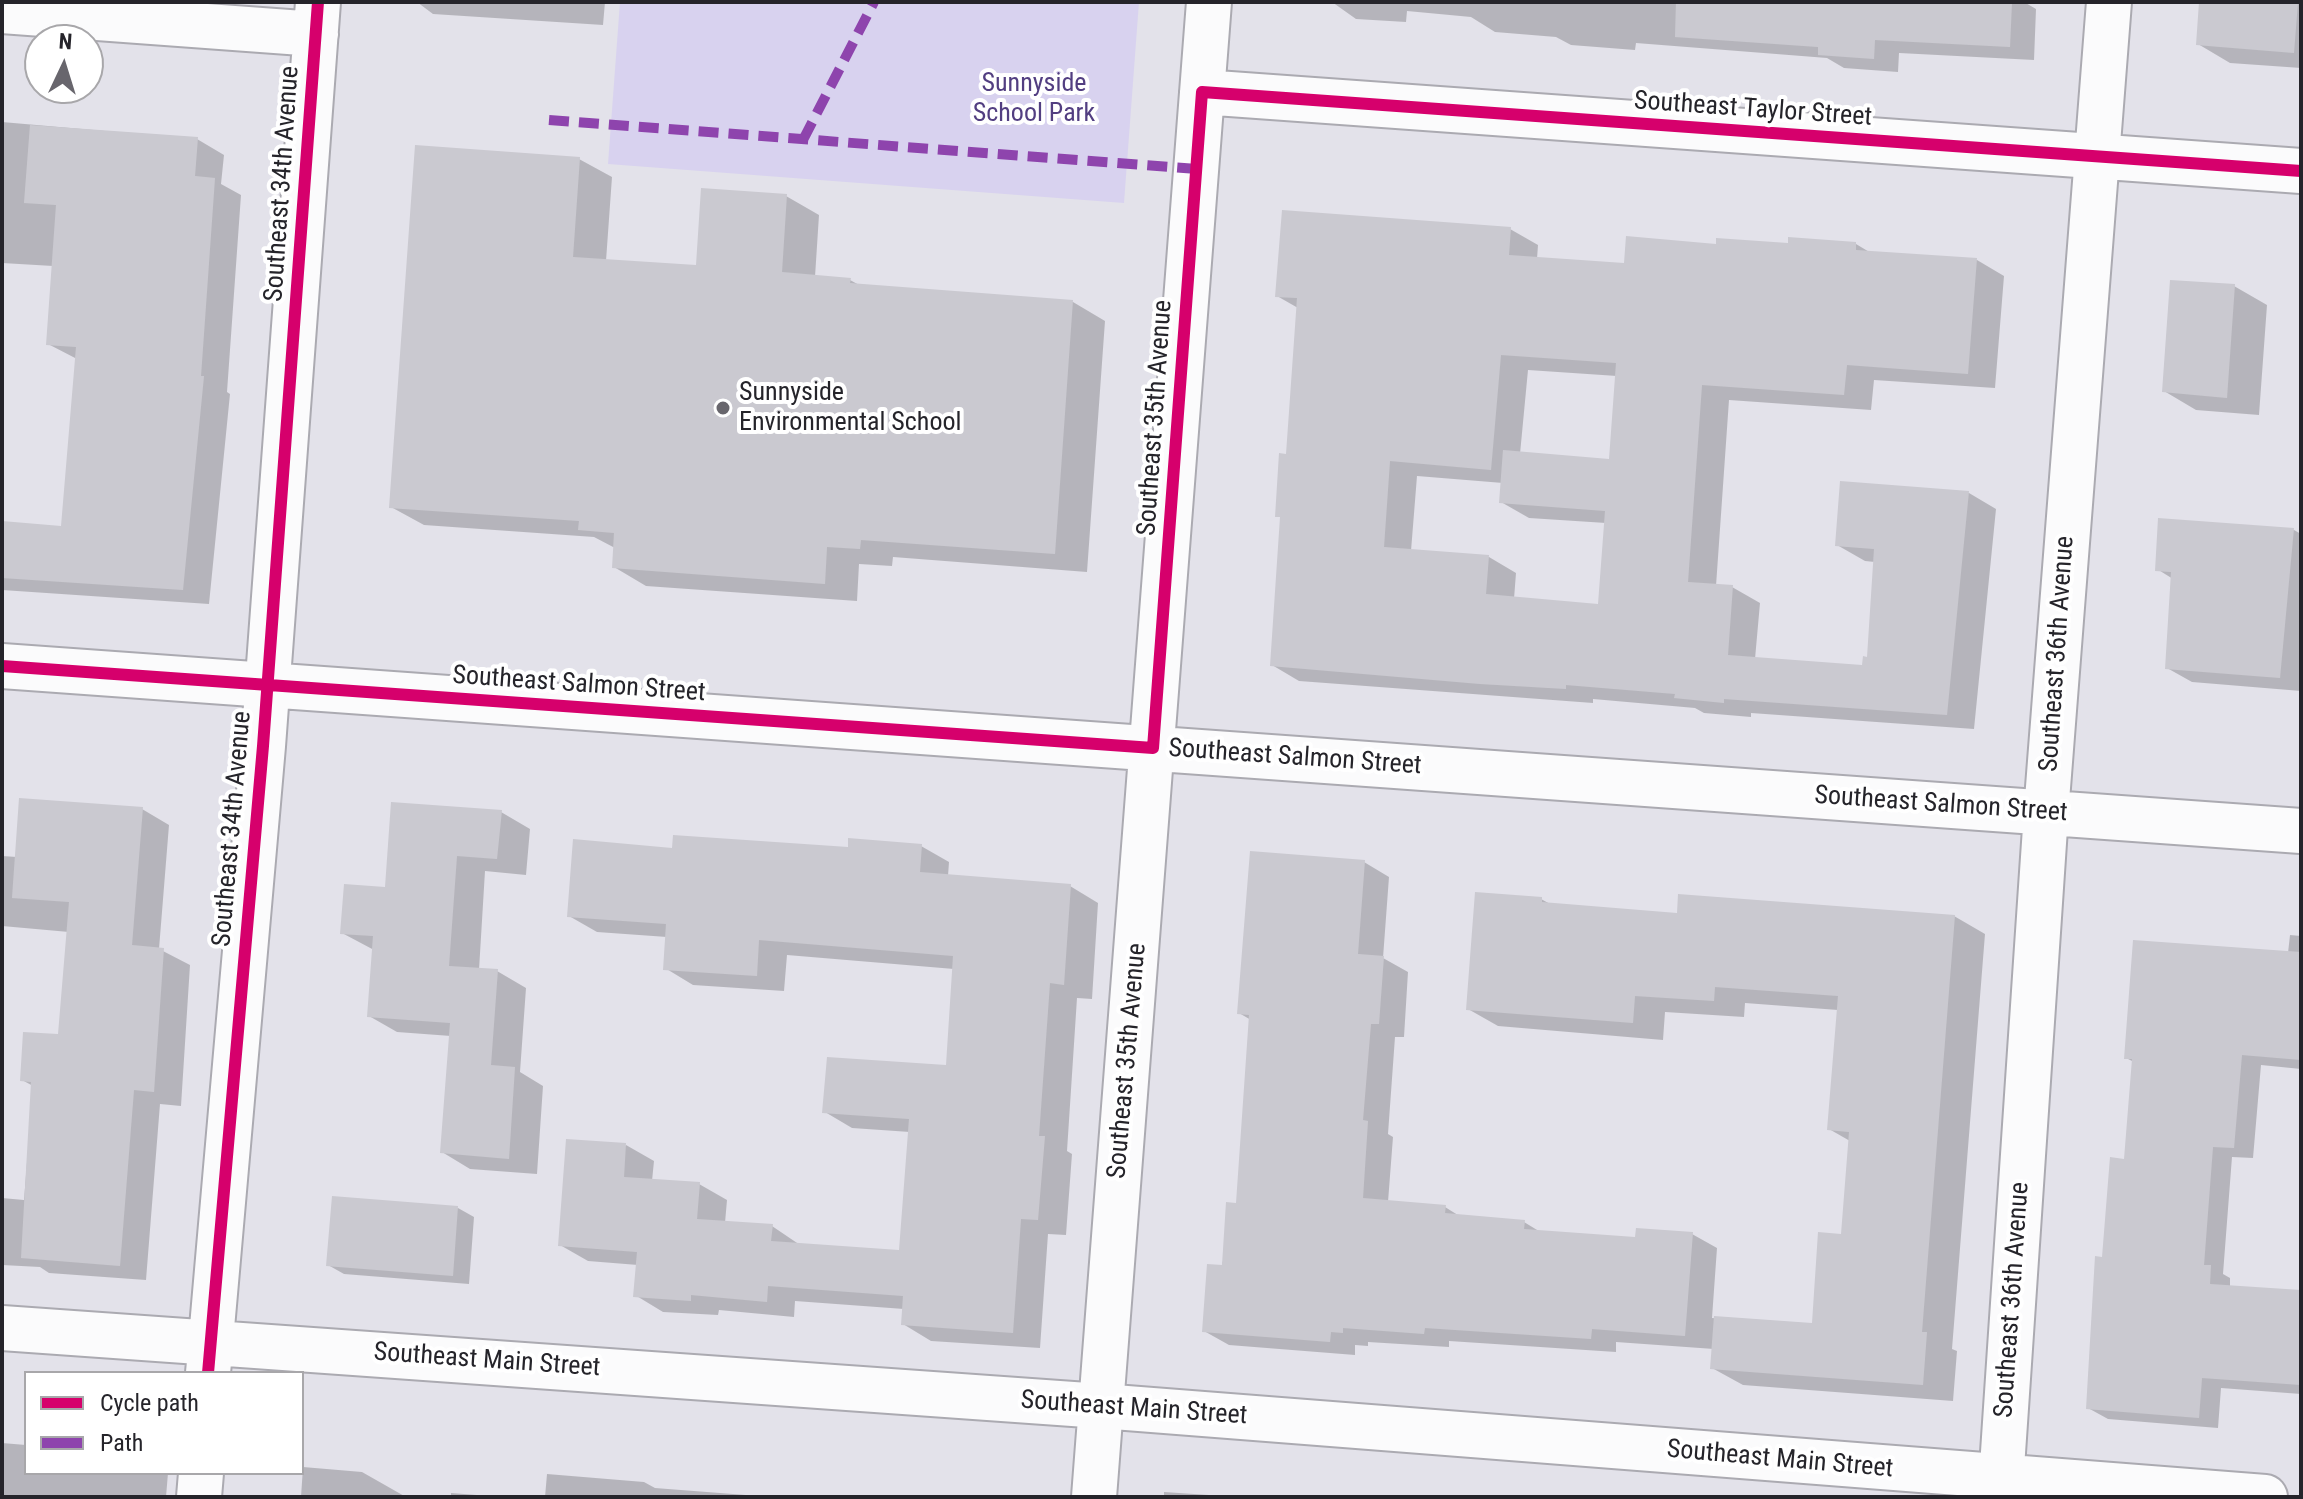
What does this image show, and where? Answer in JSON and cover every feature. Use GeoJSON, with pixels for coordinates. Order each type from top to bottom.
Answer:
{"type":"FeatureCollection","features":[{"type":"Feature","properties":{"kind":"street","name":"Southeast 35th Avenue"},"geometry":{"type":"LineString","coordinates":[[1094,1497],[1209,2]]}},
{"type":"Feature","properties":{"kind":"street","name":"Southeast 36th Avenue"},"geometry":{"type":"LineString","coordinates":[[2001,1487],[2046,813],[2109,2]]}},
{"type":"Feature","properties":{"kind":"street"},"geometry":{"type":"LineString","coordinates":[[2,11],[317,18]]}},
{"type":"Feature","properties":{"kind":"street","name":"Southeast 34th Avenue"},"geometry":{"type":"LineString","coordinates":[[210,1357],[267,686],[317,18]]}},
{"type":"Feature","properties":{"kind":"street","name":"Southeast Taylor Street"},"geometry":{"type":"LineString","coordinates":[[1202,92],[2301,171]]}},
{"type":"Feature","properties":{"kind":"street","name":"Southeast Salmon Street"},"geometry":{"type":"LineString","coordinates":[[2,666],[2301,831]]}},
{"type":"Feature","properties":{"kind":"street","name":"Southeast Main Street"},"geometry":{"type":"LineString","coordinates":[[2,1328],[210,1357],[1101,1406],[2001,1487],[2265,1497]]}},
{"type":"Feature","properties":{"kind":"street"},"geometry":{"type":"LineString","coordinates":[[199,1497],[201,1475]]}},
{"type":"Feature","properties":{"kind":"green space","name":"Sunnyside School Park"},"geometry":{"type":"Polygon","coordinates":[[[620,2],[1139,2],[1124,203],[608,164],[620,2]]]}},
{"type":"Feature","properties":{"kind":"building"},"geometry":{"type":"Polygon","coordinates":[[[1676,2],[2012,2],[2010,47],[1875,40],[1874,59],[1818,55],[1818,47],[1675,37],[1676,2]]]}},
{"type":"Feature","properties":{"kind":"building"},"geometry":{"type":"Polygon","coordinates":[[[2199,2],[2298,2],[2294,53],[2196,45],[2199,2]]]}},
{"type":"Feature","properties":{"kind":"building"},"geometry":{"type":"Polygon","coordinates":[[[30,125],[198,137],[195,176],[215,178],[201,376],[204,376],[183,590],[2,578],[2,521],[61,526],[76,347],[46,345],[56,205],[24,203],[30,125]]]}},
{"type":"Feature","properties":{"kind":"building"},"geometry":{"type":"Polygon","coordinates":[[[415,145],[580,157],[573,257],[696,265],[701,188],[787,194],[782,272],[851,278],[850,283],[1073,300],[1055,554],[861,540],[860,549],[827,547],[825,584],[612,568],[614,533],[578,530],[579,521],[389,508],[415,145]]]}},
{"type":"Feature","properties":{"kind":"building"},"geometry":{"type":"Polygon","coordinates":[[[1282,210],[1511,227],[1509,255],[1624,263],[1626,236],[1716,244],[1716,238],[1788,243],[1788,237],[1856,242],[1856,250],[1977,258],[1968,374],[1847,365],[1844,395],[1702,385],[1688,582],[1733,585],[1728,655],[1862,665],[1863,656],[1867,657],[1874,549],[1835,546],[1840,481],[1969,491],[1947,715],[1724,699],[1724,703],[1674,698],[1675,694],[1566,685],[1566,689],[1480,684],[1270,666],[1280,517],[1275,517],[1279,453],[1286,454],[1297,298],[1275,297],[1282,210]],[[1501,355],[1491,470],[1390,461],[1384,547],[1489,555],[1486,594],[1598,604],[1605,511],[1499,503],[1503,450],[1609,459],[1616,363],[1501,355]]]}},
{"type":"Feature","properties":{"kind":"building"},"geometry":{"type":"Polygon","coordinates":[[[2170,280],[2235,284],[2227,398],[2162,392],[2170,280]]]}},
{"type":"Feature","properties":{"kind":"building"},"geometry":{"type":"Polygon","coordinates":[[[2158,518],[2294,528],[2280,678],[2165,669],[2171,572],[2155,571],[2158,518]]]}},
{"type":"Feature","properties":{"kind":"building"},"geometry":{"type":"Polygon","coordinates":[[[19,798],[143,807],[132,945],[164,948],[154,1092],[134,1090],[120,1266],[21,1258],[31,1082],[20,1081],[23,1032],[58,1034],[69,902],[12,898],[19,798]]]}},
{"type":"Feature","properties":{"kind":"building"},"geometry":{"type":"Polygon","coordinates":[[[391,802],[502,810],[497,859],[457,856],[449,966],[498,969],[491,1065],[515,1067],[509,1159],[440,1153],[450,1023],[367,1017],[373,936],[340,934],[344,884],[385,887],[391,802]]]}},
{"type":"Feature","properties":{"kind":"building"},"geometry":{"type":"Polygon","coordinates":[[[673,835],[848,847],[848,838],[922,844],[920,872],[1071,884],[1064,985],[1050,983],[1039,1136],[1045,1136],[1038,1220],[1021,1219],[1013,1333],[901,1325],[903,1296],[768,1286],[767,1302],[691,1295],[691,1301],[633,1297],[637,1252],[558,1246],[566,1139],[626,1143],[624,1177],[700,1182],[697,1219],[773,1224],[771,1241],[899,1250],[909,1119],[822,1113],[827,1057],[946,1065],[953,956],[759,940],[757,976],[663,970],[666,924],[567,917],[573,839],[672,848],[673,835]]]}},
{"type":"Feature","properties":{"kind":"building"},"geometry":{"type":"Polygon","coordinates":[[[1250,851],[1365,860],[1358,954],[1384,956],[1379,1024],[1371,1024],[1363,1120],[1368,1121],[1363,1198],[1446,1205],[1445,1213],[1525,1220],[1524,1229],[1635,1237],[1636,1228],[1693,1232],[1685,1336],[1592,1329],[1591,1339],[1425,1328],[1424,1334],[1343,1328],[1343,1333],[1331,1332],[1330,1342],[1202,1332],[1207,1264],[1222,1265],[1226,1202],[1236,1203],[1249,1015],[1237,1014],[1250,851]]]}},
{"type":"Feature","properties":{"kind":"building"},"geometry":{"type":"Polygon","coordinates":[[[1475,892],[1542,897],[1542,902],[1677,913],[1678,894],[1955,915],[1922,1332],[1927,1332],[1923,1385],[1710,1369],[1714,1316],[1812,1323],[1818,1232],[1841,1234],[1849,1132],[1827,1130],[1838,996],[1715,987],[1714,1001],[1635,996],[1633,1023],[1466,1010],[1475,892]]]}},
{"type":"Feature","properties":{"kind":"building"},"geometry":{"type":"Polygon","coordinates":[[[2133,940],[2301,952],[2301,1060],[2242,1055],[2234,1148],[2213,1147],[2204,1265],[2211,1265],[2210,1284],[2301,1290],[2301,1385],[2202,1378],[2199,1418],[2086,1409],[2095,1256],[2102,1257],[2110,1157],[2124,1159],[2132,1059],[2124,1059],[2133,940]]]}},
{"type":"Feature","properties":{"kind":"building"},"geometry":{"type":"Polygon","coordinates":[[[332,1196],[458,1206],[453,1276],[326,1266],[332,1196]]]}},
{"type":"Feature","properties":{"kind":"marked path"},"geometry":{"type":"LineString","coordinates":[[803,140],[874,2]]}},
{"type":"Feature","properties":{"kind":"marked path"},"geometry":{"type":"LineString","coordinates":[[549,120],[1197,169]]}},
{"type":"Feature","properties":{"kind":"cycle path"},"geometry":{"type":"LineString","coordinates":[[208,1371],[263,746],[318,2]]}},
{"type":"Feature","properties":{"kind":"cycle path"},"geometry":{"type":"LineString","coordinates":[[2,666],[1153,748],[1202,92],[2301,171]]}},
{"type":"Feature","properties":{"kind":"place","name":"Sunnyside Environmental School"},"geometry":{"type":"Point","coordinates":[723,408]}}]}
